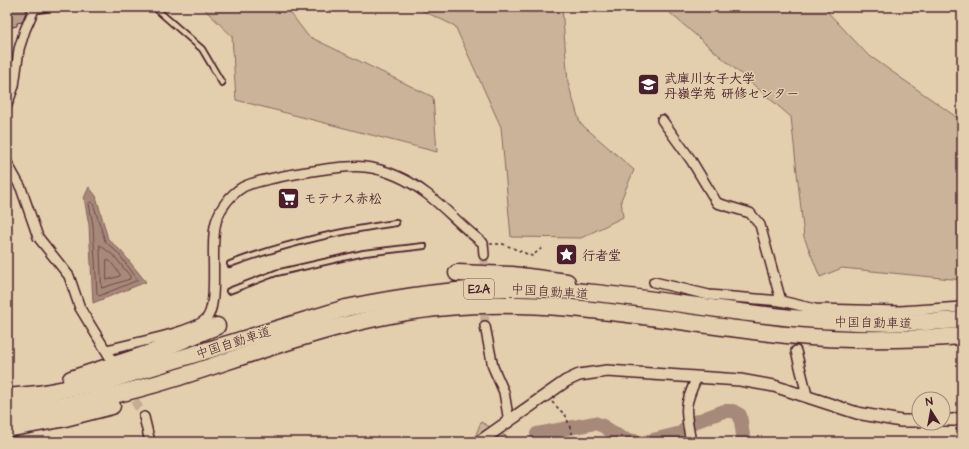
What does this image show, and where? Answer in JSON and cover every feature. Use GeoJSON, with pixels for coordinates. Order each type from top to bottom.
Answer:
{"type":"FeatureCollection","features":[{"type":"Feature","properties":{"kind":"highway"},"geometry":{"type":"LineString","coordinates":[[457,273],[538,278],[593,286],[673,303]]}},
{"type":"Feature","properties":{"kind":"highway","name":"中国自動車道"},"geometry":{"type":"LineString","coordinates":[[7,397],[64,390],[103,382],[346,308],[412,295],[476,289],[523,289],[572,292],[826,321],[897,323],[962,320]]}},
{"type":"Feature","properties":{"kind":"highway","name":"中国自動車道"},"geometry":{"type":"LineString","coordinates":[[7,413],[39,410],[107,397],[177,378],[248,354],[351,324],[416,311],[477,305],[540,306],[602,310],[757,331],[823,338],[898,339],[962,336]]}},
{"type":"Feature","properties":{"kind":"highway"},"geometry":{"type":"LineString","coordinates":[[7,394],[45,386],[104,369],[156,351],[217,326]]}},
{"type":"Feature","properties":{"kind":"highway"},"geometry":{"type":"LineString","coordinates":[[7,429],[62,419],[115,405],[248,354]]}},
{"type":"Feature","properties":{"kind":"street"},"geometry":{"type":"LineString","coordinates":[[7,105],[14,86],[19,48],[35,8]]}},
{"type":"Feature","properties":{"kind":"street"},"geometry":{"type":"LineString","coordinates":[[662,120],[691,160],[717,203],[750,213],[760,225],[781,301]]}},
{"type":"Feature","properties":{"kind":"street"},"geometry":{"type":"LineString","coordinates":[[7,163],[21,188],[38,237],[69,276],[80,308],[107,350],[111,360]]}},
{"type":"Feature","properties":{"kind":"street"},"geometry":{"type":"LineString","coordinates":[[107,350],[191,328],[206,320],[212,308],[214,235],[216,221],[225,204],[234,194],[243,187],[258,182],[327,169],[365,167],[397,176],[419,188],[440,203],[465,230],[483,243],[484,255]]}},
{"type":"Feature","properties":{"kind":"street"},"geometry":{"type":"LineString","coordinates":[[654,282],[709,295],[781,301],[815,309],[900,311],[962,307]]}},
{"type":"Feature","properties":{"kind":"street"},"geometry":{"type":"LineString","coordinates":[[485,326],[493,367],[504,392],[508,422]]}},
{"type":"Feature","properties":{"kind":"street"},"geometry":{"type":"LineString","coordinates":[[796,352],[807,395]]}},
{"type":"Feature","properties":{"kind":"street"},"geometry":{"type":"LineString","coordinates":[[479,442],[566,381],[579,375],[607,371],[740,380],[774,386],[807,395],[857,412],[901,421],[911,420]]}},
{"type":"Feature","properties":{"kind":"street"},"geometry":{"type":"LineString","coordinates":[[691,442],[685,409],[686,400],[697,377]]}},
{"type":"Feature","properties":{"kind":"street"},"geometry":{"type":"LineString","coordinates":[[144,417],[150,442]]}},
{"type":"Feature","properties":{"kind":"lane"},"geometry":{"type":"LineString","coordinates":[[35,8],[39,10],[55,7]]}},
{"type":"Feature","properties":{"kind":"lane"},"geometry":{"type":"LineString","coordinates":[[154,7],[202,49],[222,83]]}},
{"type":"Feature","properties":{"kind":"lane"},"geometry":{"type":"LineString","coordinates":[[230,264],[274,248],[353,229],[396,223]]}},
{"type":"Feature","properties":{"kind":"lane"},"geometry":{"type":"LineString","coordinates":[[229,291],[276,273],[364,253],[424,246]]}},
{"type":"Feature","properties":{"kind":"path"},"geometry":{"type":"LineString","coordinates":[[483,243],[503,244],[532,256],[542,248]]}},
{"type":"Feature","properties":{"kind":"path"},"geometry":{"type":"LineString","coordinates":[[547,395],[554,406],[561,410],[566,416],[573,436],[579,442]]}},
{"type":"Feature","properties":{"kind":"path"},"geometry":{"type":"LineString","coordinates":[[953,419],[960,442]]}},
{"type":"Feature","properties":{"kind":"shaded area"},"geometry":{"type":"Polygon","coordinates":[[[202,7],[286,7],[308,36],[433,97],[437,152],[236,100],[232,36],[202,7]]]}},
{"type":"Feature","properties":{"kind":"shaded area"},"geometry":{"type":"Polygon","coordinates":[[[415,7],[562,7],[568,83],[580,123],[634,170],[621,200],[623,217],[581,238],[511,237],[501,127],[455,26],[415,7]]]}},
{"type":"Feature","properties":{"kind":"shaded area"},"geometry":{"type":"Polygon","coordinates":[[[663,7],[823,7],[867,54],[962,121],[962,280],[842,268],[820,277],[804,237],[791,117],[663,7]]]}},
{"type":"Feature","properties":{"kind":"shaded area"},"geometry":{"type":"Polygon","coordinates":[[[481,422],[517,442],[473,442],[481,422]]]}},
{"type":"Feature","properties":{"kind":"water"},"geometry":{"type":"Polygon","coordinates":[[[89,187],[96,196],[108,239],[121,251],[146,282],[93,303],[89,225],[84,198],[89,187]]]}},
{"type":"Feature","properties":{"kind":"building"},"geometry":{"type":"Polygon","coordinates":[[[7,7],[25,7],[26,12],[22,22],[17,23],[17,26],[7,28],[7,7]]]}},
{"type":"Feature","properties":{"kind":"waterway"},"geometry":{"type":"LineString","coordinates":[[645,442],[681,433],[692,423],[724,411],[733,411],[740,415],[744,442]]}},
{"type":"Feature","properties":{"kind":"waterway"},"geometry":{"type":"LineString","coordinates":[[537,434],[595,423],[603,426],[623,439],[639,442]]}},
{"type":"Feature","properties":{"kind":"tunnel"},"geometry":{"type":"LineString","coordinates":[[484,255],[484,278]]}},
{"type":"Feature","properties":{"kind":"tunnel"},"geometry":{"type":"LineString","coordinates":[[484,301],[485,326]]}},
{"type":"Feature","properties":{"kind":"tunnel"},"geometry":{"type":"LineString","coordinates":[[781,301],[796,351]]}},
{"type":"Feature","properties":{"kind":"tunnel"},"geometry":{"type":"LineString","coordinates":[[128,389],[144,417]]}},
{"type":"Feature","properties":{"kind":"place","name":"武庫川女子大学 丹嶺学苑 研修センター"},"geometry":{"type":"Point","coordinates":[649,85]}},
{"type":"Feature","properties":{"kind":"place","name":"モテナス赤松"},"geometry":{"type":"Point","coordinates":[288,198]}},
{"type":"Feature","properties":{"kind":"place","name":"行者堂"},"geometry":{"type":"Point","coordinates":[566,255]}}]}
